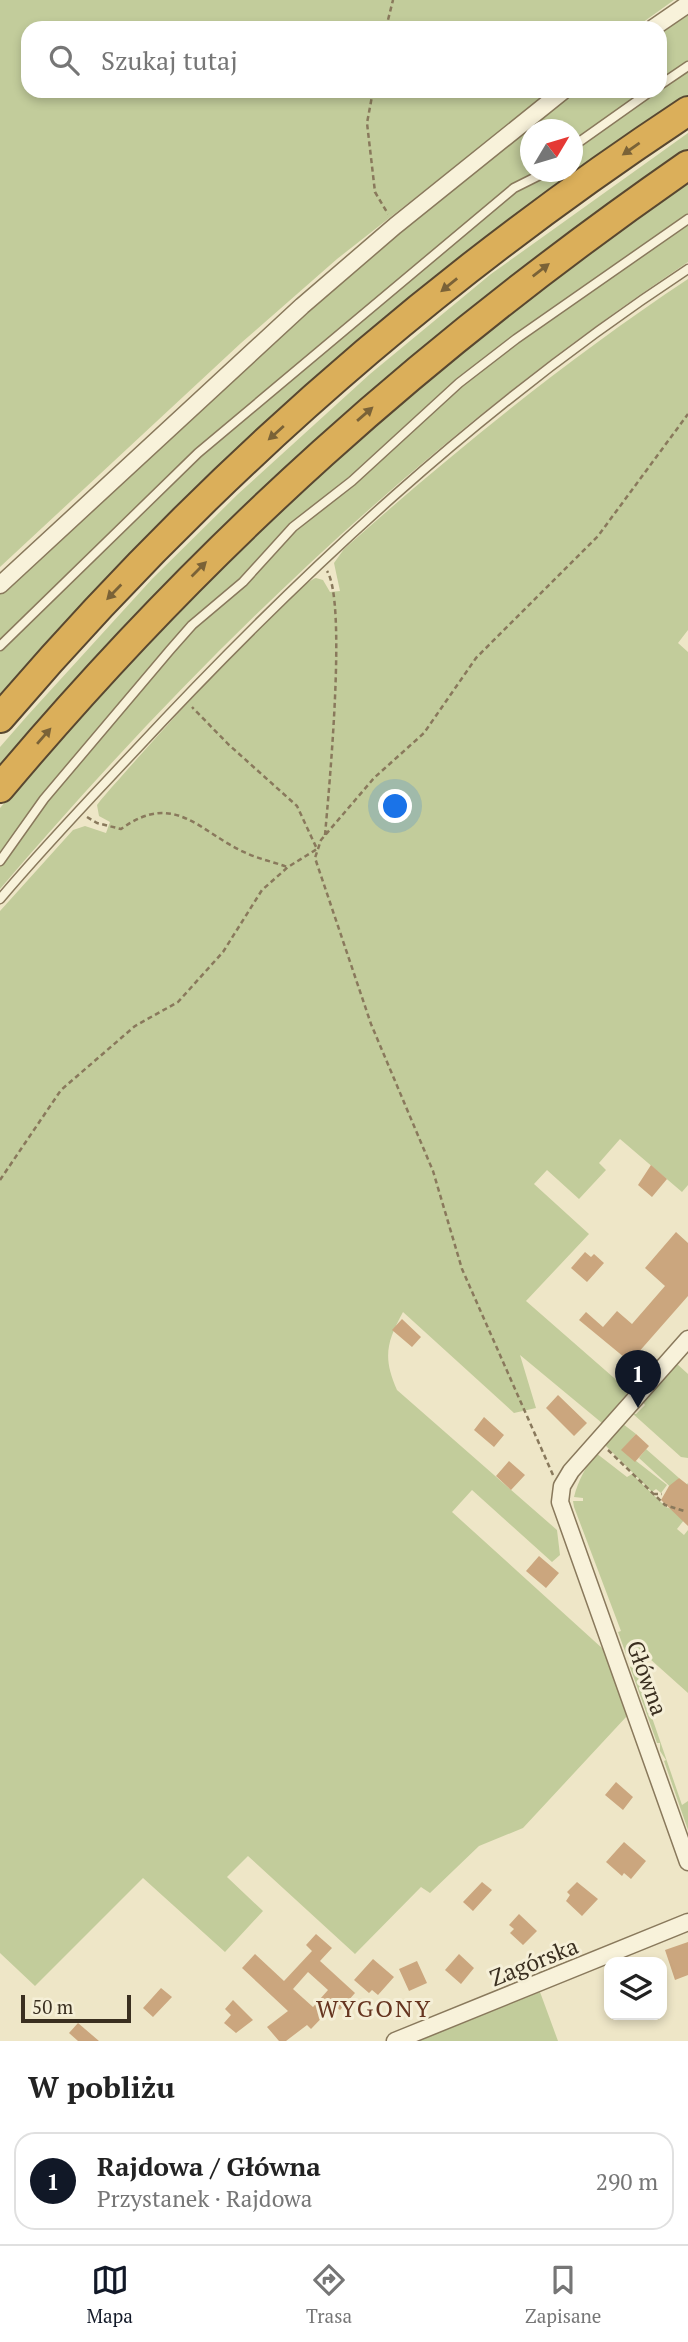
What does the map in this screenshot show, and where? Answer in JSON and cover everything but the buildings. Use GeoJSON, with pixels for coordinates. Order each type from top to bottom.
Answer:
{"type":"FeatureCollection","features":[{"type":"Feature","properties":{"kind":"highway"},"geometry":{"type":"LineString","coordinates":[[0,719],[95,613],[181,524],[335,380],[506,240],[688,111]]}},
{"type":"Feature","properties":{"kind":"highway"},"geometry":{"type":"LineString","coordinates":[[0,788],[67,710],[172,596],[340,435],[496,304],[688,164]]}},
{"type":"Feature","properties":{"kind":"street"},"geometry":{"type":"LineString","coordinates":[[663,21],[688,4]]}},
{"type":"Feature","properties":{"kind":"street"},"geometry":{"type":"LineString","coordinates":[[0,585],[190,407],[395,226],[554,98]]}},
{"type":"Feature","properties":{"kind":"street"},"geometry":{"type":"LineString","coordinates":[[564,1483],[688,1339]]}},
{"type":"Feature","properties":{"kind":"street","name":"Główna"},"geometry":{"type":"LineString","coordinates":[[564,1483],[560,1493],[562,1510],[688,1862]]}},
{"type":"Feature","properties":{"kind":"street","name":"Zagórska"},"geometry":{"type":"LineString","coordinates":[[395,2041],[688,1922]]}},
{"type":"Feature","properties":{"kind":"lane"},"geometry":{"type":"LineString","coordinates":[[667,80],[688,65]]}},
{"type":"Feature","properties":{"kind":"lane"},"geometry":{"type":"LineString","coordinates":[[583,140],[641,98]]}},
{"type":"Feature","properties":{"kind":"lane"},"geometry":{"type":"LineString","coordinates":[[0,646],[198,453],[514,188],[526,182]]}},
{"type":"Feature","properties":{"kind":"lane"},"geometry":{"type":"LineString","coordinates":[[0,861],[44,799],[170,650],[192,625],[243,582],[293,527],[352,481],[459,383],[516,339],[688,219]]}},
{"type":"Feature","properties":{"kind":"lane"},"geometry":{"type":"LineString","coordinates":[[0,898],[184,698],[319,561],[394,494],[487,418],[688,269]]}},
{"type":"Feature","properties":{"kind":"path"},"geometry":{"type":"LineString","coordinates":[[388,21],[393,0]]}},
{"type":"Feature","properties":{"kind":"path"},"geometry":{"type":"LineString","coordinates":[[372,98],[367,123],[375,192],[395,226]]}},
{"type":"Feature","properties":{"kind":"path"},"geometry":{"type":"LineString","coordinates":[[564,1483],[548,1468],[462,1269],[428,1158],[371,1024],[316,868],[317,849],[325,835],[384,767],[424,733],[476,659],[598,536],[688,414]]}},
{"type":"Feature","properties":{"kind":"path"},"geometry":{"type":"LineString","coordinates":[[319,561],[330,574],[334,590],[337,646],[325,835]]}},
{"type":"Feature","properties":{"kind":"path"},"geometry":{"type":"LineString","coordinates":[[184,698],[228,744],[297,806],[317,849]]}},
{"type":"Feature","properties":{"kind":"path"},"geometry":{"type":"LineString","coordinates":[[78,811],[97,823],[121,829],[136,818],[157,812],[187,816],[247,854],[288,867]]}},
{"type":"Feature","properties":{"kind":"path"},"geometry":{"type":"LineString","coordinates":[[0,1180],[61,1090],[135,1027],[178,1002],[223,951],[262,890],[288,867],[317,849]]}},
{"type":"Feature","properties":{"kind":"path"},"geometry":{"type":"LineString","coordinates":[[598,1441],[667,1507],[684,1511]]}},
{"type":"Feature","properties":{"kind":"path"},"geometry":{"type":"LineString","coordinates":[[653,1494],[662,1494]]}},
{"type":"Feature","properties":{"kind":"green space"},"geometry":{"type":"Polygon","coordinates":[[[0,0],[674,0],[645,21],[21,21],[21,98],[542,98],[337,259],[241,343],[0,567],[0,0]]]}},
{"type":"Feature","properties":{"kind":"green space"},"geometry":{"type":"Polygon","coordinates":[[[688,14],[688,95],[583,167],[583,119],[541,119],[569,98],[667,98],[667,29],[688,14]]]}},
{"type":"Feature","properties":{"kind":"green space"},"geometry":{"type":"Polygon","coordinates":[[[688,133],[688,152],[577,231],[0,774],[0,747],[152,579],[238,494],[370,374],[491,274],[688,133]]]}},
{"type":"Feature","properties":{"kind":"green space"},"geometry":{"type":"Polygon","coordinates":[[[520,134],[520,182],[562,182],[444,270],[305,386],[187,498],[0,694],[0,594],[340,282],[520,134]]]}},
{"type":"Feature","properties":{"kind":"green space"},"geometry":{"type":"Polygon","coordinates":[[[688,184],[688,262],[592,329],[499,400],[410,474],[323,552],[238,632],[157,715],[0,889],[0,808],[76,720],[155,635],[237,551],[409,393],[499,320],[592,250],[688,184]]]}},
{"type":"Feature","properties":{"kind":"green space"},"geometry":{"type":"Polygon","coordinates":[[[688,279],[688,630],[678,643],[688,652],[688,1185],[682,1192],[620,1139],[599,1163],[606,1170],[579,1199],[547,1170],[534,1184],[589,1234],[526,1301],[629,1391],[602,1423],[520,1355],[536,1408],[514,1413],[403,1312],[388,1351],[397,1390],[557,1530],[560,1555],[552,1562],[472,1490],[452,1512],[603,1649],[627,1716],[523,1828],[479,1846],[430,1893],[421,1887],[355,1954],[248,1856],[227,1877],[263,1911],[225,1952],[143,1878],[35,1986],[0,1953],[0,911],[73,830],[85,826],[106,833],[110,822],[99,816],[97,805],[100,801],[209,680],[301,588],[316,578],[323,580],[330,592],[340,591],[334,563],[344,549],[427,477],[554,374],[688,279]]]}},
{"type":"Feature","properties":{"kind":"green space"},"geometry":{"type":"Polygon","coordinates":[[[676,1363],[688,1374],[688,1458],[681,1457],[632,1413],[636,1414],[645,1405],[642,1401],[676,1363]]]}},
{"type":"Feature","properties":{"kind":"green space"},"geometry":{"type":"Polygon","coordinates":[[[623,1424],[636,1434],[622,1450],[667,1485],[661,1493],[656,1489],[652,1492],[605,1445],[623,1424]]]}},
{"type":"Feature","properties":{"kind":"green space"},"geometry":{"type":"Polygon","coordinates":[[[646,1449],[679,1478],[672,1487],[679,1493],[688,1483],[688,1503],[639,1458],[646,1449]]]}},
{"type":"Feature","properties":{"kind":"green space"},"geometry":{"type":"Polygon","coordinates":[[[596,1453],[627,1477],[632,1474],[666,1507],[688,1515],[677,1529],[684,1535],[688,1530],[688,1693],[640,1650],[638,1655],[626,1654],[618,1632],[621,1631],[573,1501],[583,1501],[583,1498],[574,1497],[583,1474],[596,1453]]]}},
{"type":"Feature","properties":{"kind":"green space"},"geometry":{"type":"Polygon","coordinates":[[[634,1665],[682,1805],[688,1801],[688,1830],[664,1761],[666,1760],[660,1751],[660,1743],[657,1743],[630,1667],[634,1665]]]}},
{"type":"Feature","properties":{"kind":"green space"},"geometry":{"type":"Polygon","coordinates":[[[540,1992],[558,2041],[413,2041],[540,1992]]]}},
{"type":"Feature","properties":{"kind":"place","name":"Rajdowa / Główna"},"geometry":{"type":"Point","coordinates":[638,1408]}},
{"type":"Feature","properties":{"kind":"district","name":"WYGONY"},"geometry":{"type":"Point","coordinates":[374,2009]}}]}
